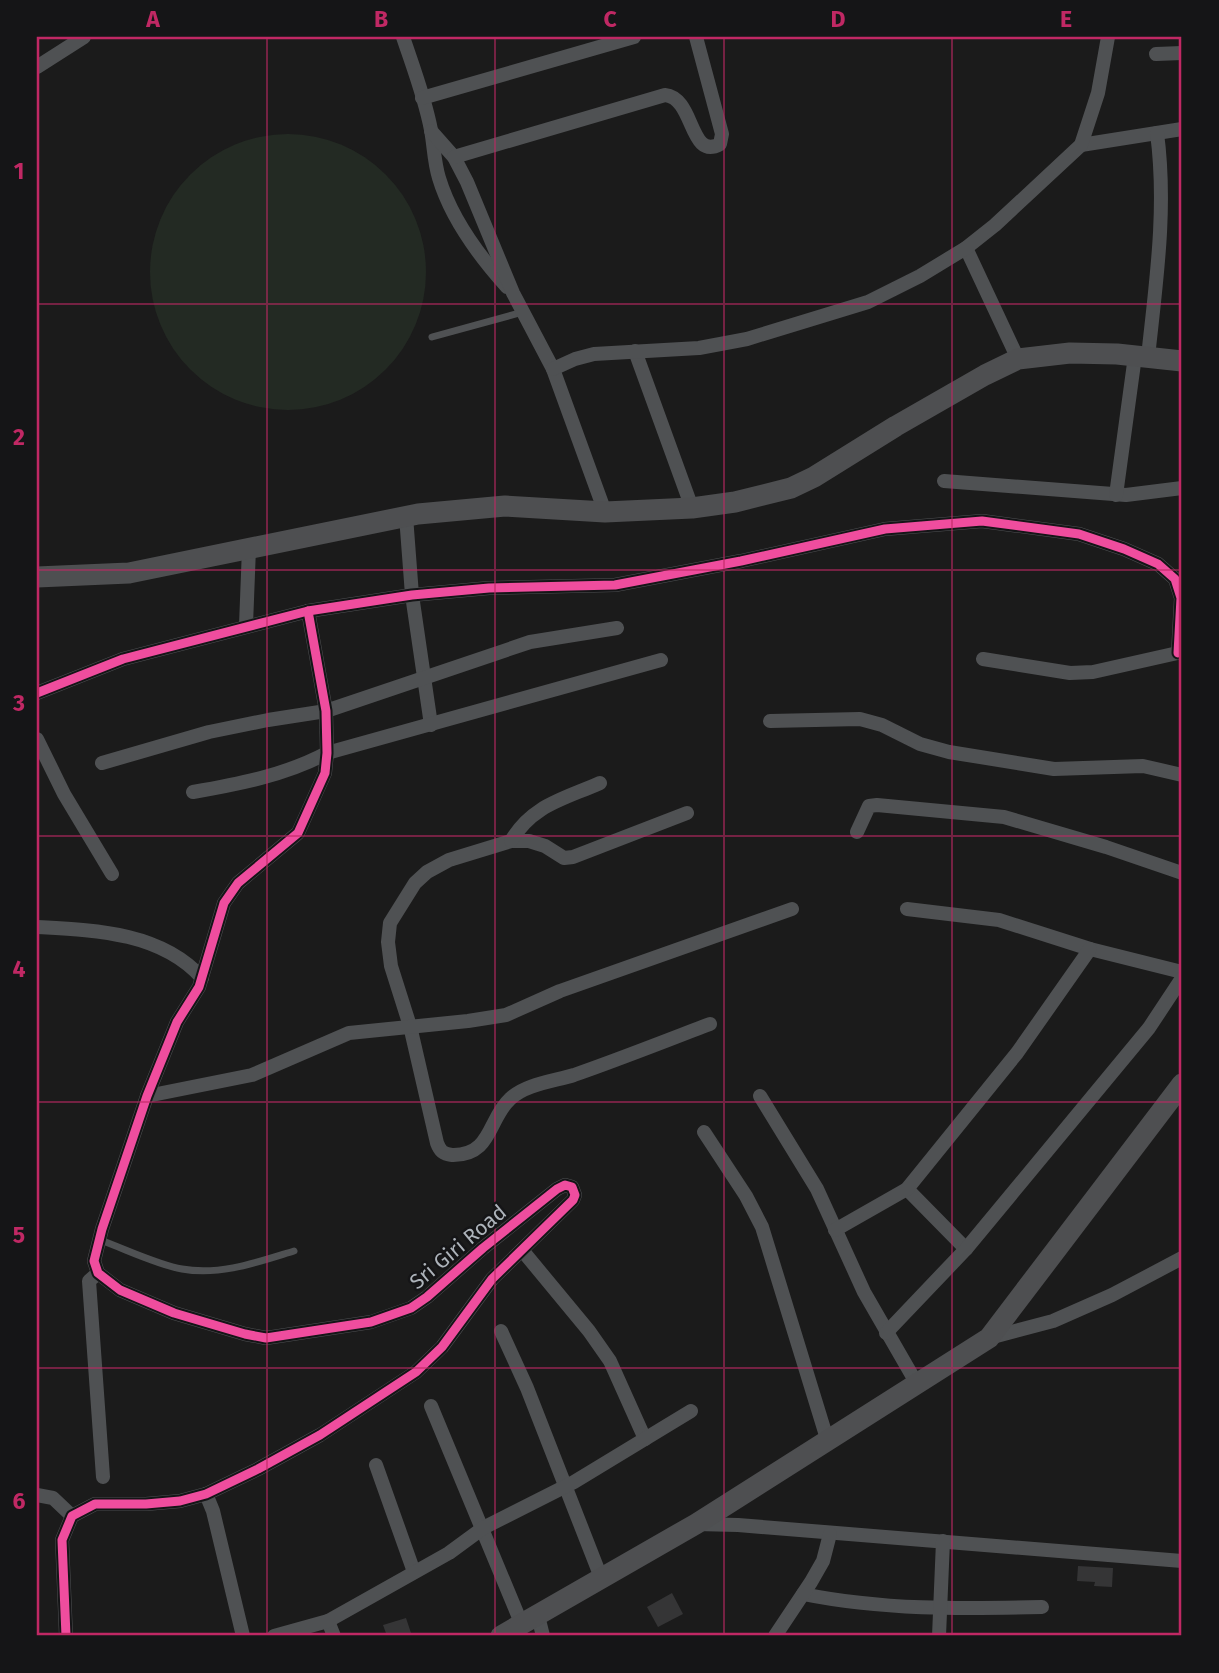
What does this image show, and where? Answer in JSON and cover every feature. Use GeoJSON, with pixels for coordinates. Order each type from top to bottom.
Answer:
{"type":"FeatureCollection","features":[{"type":"Feature","properties":{"kind":"street"},"geometry":{"type":"LineString","coordinates":[[37,68],[84,37]]}},
{"type":"Feature","properties":{"kind":"street"},"geometry":{"type":"LineString","coordinates":[[403,37],[431,131],[438,177],[446,196],[487,264],[513,293]]}},
{"type":"Feature","properties":{"kind":"street"},"geometry":{"type":"LineString","coordinates":[[422,98],[634,37]]}},
{"type":"Feature","properties":{"kind":"street"},"geometry":{"type":"LineString","coordinates":[[454,157],[665,95],[674,96],[680,101],[699,141],[707,147],[720,144],[722,134],[696,37]]}},
{"type":"Feature","properties":{"kind":"street"},"geometry":{"type":"LineString","coordinates":[[554,369],[594,354],[699,348],[747,339],[810,321],[868,302],[894,290],[966,248],[1030,194],[1081,145],[1098,93],[1108,37]]}},
{"type":"Feature","properties":{"kind":"street"},"geometry":{"type":"LineString","coordinates":[[1156,54],[1182,53]]}},
{"type":"Feature","properties":{"kind":"street"},"geometry":{"type":"LineString","coordinates":[[1081,145],[1182,129]]}},
{"type":"Feature","properties":{"kind":"street"},"geometry":{"type":"LineString","coordinates":[[431,131],[454,157],[467,182],[513,293],[554,369],[605,512]]}},
{"type":"Feature","properties":{"kind":"street"},"geometry":{"type":"LineString","coordinates":[[1116,495],[1142,357],[1161,221],[1162,177],[1157,133]]}},
{"type":"Feature","properties":{"kind":"street"},"geometry":{"type":"LineString","coordinates":[[966,248],[1018,359]]}},
{"type":"Feature","properties":{"kind":"street"},"geometry":{"type":"LineString","coordinates":[[635,351],[692,508]]}},
{"type":"Feature","properties":{"kind":"street"},"geometry":{"type":"LineString","coordinates":[[37,577],[129,573],[407,516],[505,506],[605,512],[692,508],[735,502],[791,488],[814,477],[985,375],[1018,359],[1070,353],[1182,361]]}},
{"type":"Feature","properties":{"kind":"street"},"geometry":{"type":"LineString","coordinates":[[944,481],[1116,495],[1140,495],[1182,488]]}},
{"type":"Feature","properties":{"kind":"street"},"geometry":{"type":"LineString","coordinates":[[407,516],[412,595],[431,724]]}},
{"type":"Feature","properties":{"kind":"street"},"geometry":{"type":"LineString","coordinates":[[37,693],[123,659],[308,611],[412,595],[489,588],[615,584],[741,561],[885,529],[982,521],[1079,534],[1158,564],[1175,579],[1181,598],[1180,652],[1093,672],[1070,673],[982,659]]}},
{"type":"Feature","properties":{"kind":"street"},"geometry":{"type":"LineString","coordinates":[[246,625],[249,548]]}},
{"type":"Feature","properties":{"kind":"street"},"geometry":{"type":"LineString","coordinates":[[103,1476],[89,1281],[98,1273],[94,1261],[147,1096],[177,1022],[199,987],[224,903],[238,883],[298,833],[325,773],[326,711],[308,611]]}},
{"type":"Feature","properties":{"kind":"street"},"geometry":{"type":"LineString","coordinates":[[103,763],[209,732],[326,711],[530,642],[617,628]]}},
{"type":"Feature","properties":{"kind":"street"},"geometry":{"type":"LineString","coordinates":[[193,792],[272,775],[327,753],[661,660]]}},
{"type":"Feature","properties":{"kind":"street"},"geometry":{"type":"LineString","coordinates":[[770,721],[860,719],[882,725],[920,744],[1022,765],[1054,769],[1143,766],[1182,775]]}},
{"type":"Feature","properties":{"kind":"street"},"geometry":{"type":"LineString","coordinates":[[37,739],[64,794],[112,874]]}},
{"type":"Feature","properties":{"kind":"street"},"geometry":{"type":"LineString","coordinates":[[511,841],[527,818],[545,807],[600,783]]}},
{"type":"Feature","properties":{"kind":"street"},"geometry":{"type":"LineString","coordinates":[[857,832],[865,810],[869,806],[877,805],[1004,817],[1182,873]]}},
{"type":"Feature","properties":{"kind":"street"},"geometry":{"type":"LineString","coordinates":[[687,813],[573,857],[564,858],[545,846],[529,841],[511,841],[449,860],[427,872],[415,883],[390,923],[388,942],[391,966],[410,1026],[437,1143],[446,1155],[458,1155],[480,1147],[510,1099],[522,1091],[577,1074],[710,1024]]}},
{"type":"Feature","properties":{"kind":"street"},"geometry":{"type":"LineString","coordinates":[[147,1096],[252,1075],[349,1033],[506,1015],[560,991],[792,909]]}},
{"type":"Feature","properties":{"kind":"street"},"geometry":{"type":"LineString","coordinates":[[907,909],[999,920],[1090,949],[1182,972]]}},
{"type":"Feature","properties":{"kind":"street"},"geometry":{"type":"LineString","coordinates":[[37,927],[110,933],[159,946],[192,967],[202,978]]}},
{"type":"Feature","properties":{"kind":"street"},"geometry":{"type":"LineString","coordinates":[[835,1230],[907,1189],[1017,1053],[1090,949]]}},
{"type":"Feature","properties":{"kind":"street"},"geometry":{"type":"LineString","coordinates":[[886,1333],[966,1250],[1149,1028],[1182,978]]}},
{"type":"Feature","properties":{"kind":"street"},"geometry":{"type":"LineString","coordinates":[[989,1338],[1182,1084]]}},
{"type":"Feature","properties":{"kind":"street"},"geometry":{"type":"LineString","coordinates":[[760,1096],[817,1189],[864,1293],[917,1384]]}},
{"type":"Feature","properties":{"kind":"street"},"geometry":{"type":"LineString","coordinates":[[704,1132],[746,1196],[762,1227],[828,1442]]}},
{"type":"Feature","properties":{"kind":"street","name":"Sri Giri Road"},"geometry":{"type":"LineString","coordinates":[[72,1516],[95,1504],[180,1501],[206,1494],[320,1435],[416,1372],[442,1346],[492,1279],[575,1195],[572,1187],[565,1185],[558,1189],[411,1308],[371,1322],[266,1338],[174,1313],[120,1290],[98,1273]]}},
{"type":"Feature","properties":{"kind":"street"},"geometry":{"type":"LineString","coordinates":[[907,1189],[966,1250]]}},
{"type":"Feature","properties":{"kind":"street"},"geometry":{"type":"LineString","coordinates":[[522,1250],[589,1331],[610,1361],[645,1439]]}},
{"type":"Feature","properties":{"kind":"street"},"geometry":{"type":"LineString","coordinates":[[501,1636],[534,1626],[602,1580],[828,1442],[989,1338],[1053,1321],[1112,1295],[1182,1258]]}},
{"type":"Feature","properties":{"kind":"street"},"geometry":{"type":"LineString","coordinates":[[501,1331],[527,1388],[602,1580]]}},
{"type":"Feature","properties":{"kind":"street"},"geometry":{"type":"LineString","coordinates":[[431,1406],[483,1528],[534,1626]]}},
{"type":"Feature","properties":{"kind":"street"},"geometry":{"type":"LineString","coordinates":[[274,1636],[328,1621],[449,1553],[483,1528],[565,1486],[691,1411]]}},
{"type":"Feature","properties":{"kind":"street"},"geometry":{"type":"LineString","coordinates":[[376,1465],[414,1573]]}},
{"type":"Feature","properties":{"kind":"street"},"geometry":{"type":"LineString","coordinates":[[206,1494],[243,1636]]}},
{"type":"Feature","properties":{"kind":"street"},"geometry":{"type":"LineString","coordinates":[[37,1495],[53,1498],[72,1516],[62,1540],[66,1636]]}},
{"type":"Feature","properties":{"kind":"street"},"geometry":{"type":"LineString","coordinates":[[696,1524],[738,1525],[1182,1561]]}},
{"type":"Feature","properties":{"kind":"street"},"geometry":{"type":"LineString","coordinates":[[775,1636],[822,1561],[830,1534]]}},
{"type":"Feature","properties":{"kind":"street"},"geometry":{"type":"LineString","coordinates":[[939,1636],[943,1541]]}},
{"type":"Feature","properties":{"kind":"street"},"geometry":{"type":"LineString","coordinates":[[803,1594],[881,1606],[969,1609],[1042,1607]]}},
{"type":"Feature","properties":{"kind":"street"},"geometry":{"type":"LineString","coordinates":[[328,1621],[334,1636]]}},
{"type":"Feature","properties":{"kind":"lane"},"geometry":{"type":"LineString","coordinates":[[432,337],[523,312]]}},
{"type":"Feature","properties":{"kind":"lane"},"geometry":{"type":"LineString","coordinates":[[100,1240],[181,1269],[215,1270],[241,1266],[294,1251]]}},
{"type":"Feature","properties":{"kind":"shaded area"},"geometry":{"type":"Polygon","coordinates":[[[288,134],[315,137],[341,145],[365,157],[385,175],[403,195],[415,219],[423,245],[426,272],[423,299],[415,325],[403,349],[385,369],[365,387],[341,399],[315,407],[288,410],[261,407],[235,399],[211,387],[191,369],[173,349],[161,325],[153,299],[150,272],[153,245],[161,219],[173,195],[191,175],[211,157],[235,145],[261,137],[288,134]]]}},
{"type":"Feature","properties":{"kind":"building"},"geometry":{"type":"Polygon","coordinates":[[[1078,1566],[1113,1568],[1112,1587],[1077,1581],[1078,1566]]]}},
{"type":"Feature","properties":{"kind":"building"},"geometry":{"type":"Polygon","coordinates":[[[672,1593],[683,1614],[658,1627],[647,1607],[672,1593]]]}},
{"type":"Feature","properties":{"kind":"building"},"geometry":{"type":"Polygon","coordinates":[[[406,1618],[412,1636],[387,1636],[383,1625],[406,1618]]]}},
{"type":"Feature","properties":{"kind":"cycle path"},"geometry":{"type":"LineString","coordinates":[[37,693],[123,659],[308,611],[412,595],[489,588],[615,585],[885,529],[982,521],[1079,534],[1158,564],[1175,579],[1181,598],[1178,653]]}},
{"type":"Feature","properties":{"kind":"cycle path"},"geometry":{"type":"LineString","coordinates":[[66,1636],[62,1540],[72,1516],[95,1504],[180,1501],[206,1494],[320,1435],[416,1372],[442,1347],[492,1279],[575,1195],[572,1187],[565,1185],[557,1189],[427,1297],[411,1308],[371,1322],[266,1338],[174,1313],[120,1290],[98,1273],[94,1261],[102,1229],[147,1096],[177,1022],[199,987],[224,903],[238,883],[298,833],[325,773],[326,711],[308,611]]}}]}
